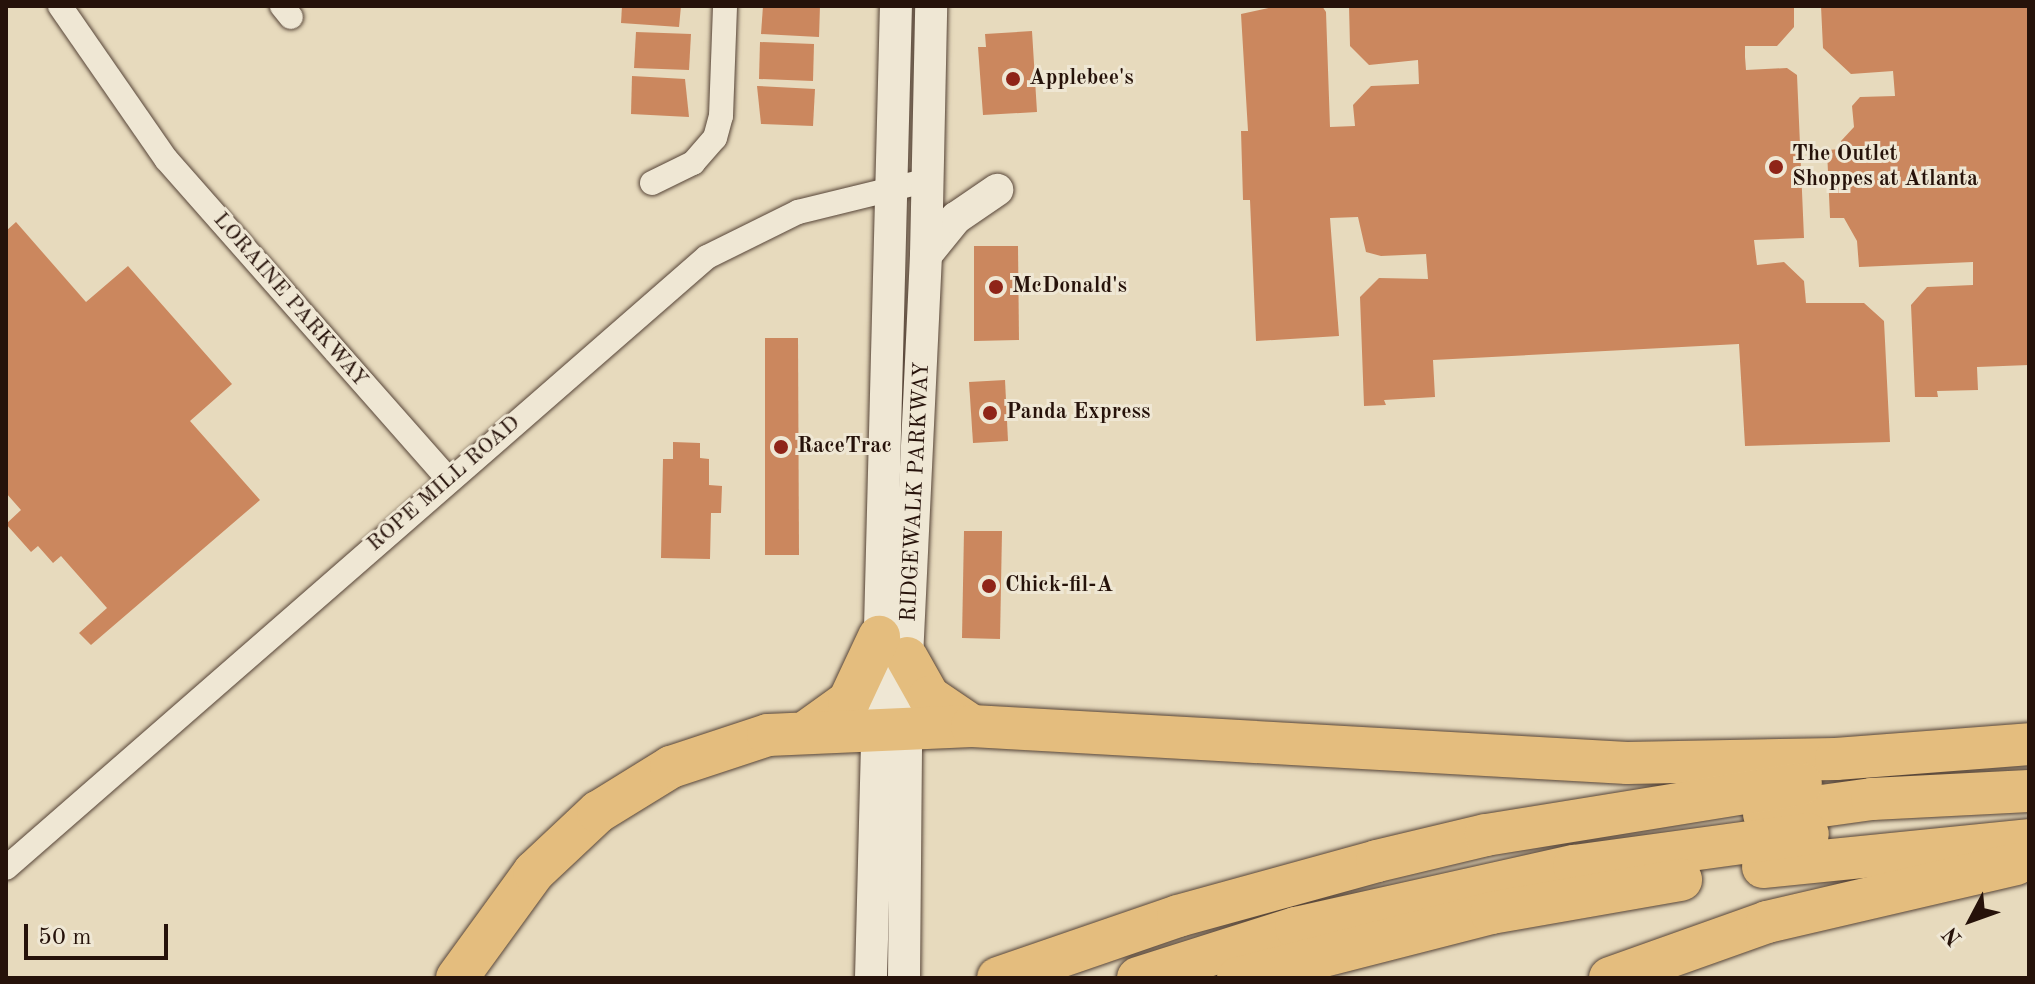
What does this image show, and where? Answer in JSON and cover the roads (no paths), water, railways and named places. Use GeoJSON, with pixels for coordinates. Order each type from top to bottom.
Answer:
{"type":"FeatureCollection","features":[{"type":"Feature","properties":{"kind":"highway"},"geometry":{"type":"LineString","coordinates":[[810,729],[849,701],[893,647],[929,697],[972,726]]}},
{"type":"Feature","properties":{"kind":"highway"},"geometry":{"type":"LineString","coordinates":[[457,978],[534,872],[598,812],[671,767],[734,743],[810,729],[972,726],[1627,763],[1836,759],[2029,744]]}},
{"type":"Feature","properties":{"kind":"highway"},"geometry":{"type":"LineString","coordinates":[[998,978],[1082,947],[1272,888],[1486,835],[1790,785],[2029,763]]}},
{"type":"Feature","properties":{"kind":"highway"},"geometry":{"type":"LineString","coordinates":[[1082,947],[1575,841],[1872,799],[2029,791]]}},
{"type":"Feature","properties":{"kind":"highway"},"geometry":{"type":"LineString","coordinates":[[1138,978],[1296,928],[1574,866],[2029,811]]}},
{"type":"Feature","properties":{"kind":"highway"},"geometry":{"type":"LineString","coordinates":[[1238,978],[1374,940],[1609,890],[1762,867],[2029,840]]}},
{"type":"Feature","properties":{"kind":"highway"},"geometry":{"type":"LineString","coordinates":[[1610,978],[1767,922],[2029,862]]}},
{"type":"Feature","properties":{"kind":"main road","name":"RIDGEWALK PARKWAY"},"geometry":{"type":"LineString","coordinates":[[871,973],[891,728],[896,6]]}},
{"type":"Feature","properties":{"kind":"main road","name":"RIDGEWALK PARKWAY"},"geometry":{"type":"LineString","coordinates":[[893,647],[926,255],[931,6]]}},
{"type":"Feature","properties":{"kind":"main road"},"geometry":{"type":"LineString","coordinates":[[926,255],[956,218],[997,190]]}},
{"type":"Feature","properties":{"kind":"main road","name":"RIDGEWALK PARKWAY"},"geometry":{"type":"LineString","coordinates":[[891,728],[904,966]]}},
{"type":"Feature","properties":{"kind":"street","name":"LORAINE PARKWAY"},"geometry":{"type":"LineString","coordinates":[[60,6],[166,159],[449,480]]}},
{"type":"Feature","properties":{"kind":"street"},"geometry":{"type":"LineString","coordinates":[[652,183],[693,163],[715,138],[721,116],[725,6]]}},
{"type":"Feature","properties":{"kind":"street","name":"ROPE MILL ROAD"},"geometry":{"type":"LineString","coordinates":[[6,868],[707,257],[798,212],[928,180]]}},
{"type":"Feature","properties":{"kind":"place","name":"Applebee's"},"geometry":{"type":"Point","coordinates":[1013,79]}},
{"type":"Feature","properties":{"kind":"place","name":"The Outlet Shoppes at Atlanta"},"geometry":{"type":"Point","coordinates":[1776,167]}},
{"type":"Feature","properties":{"kind":"place","name":"McDonald's"},"geometry":{"type":"Point","coordinates":[996,287]}},
{"type":"Feature","properties":{"kind":"place","name":"Panda Express"},"geometry":{"type":"Point","coordinates":[990,413]}},
{"type":"Feature","properties":{"kind":"place","name":"RaceTrac"},"geometry":{"type":"Point","coordinates":[781,447]}},
{"type":"Feature","properties":{"kind":"place","name":"Chick-fil-A"},"geometry":{"type":"Point","coordinates":[989,586]}}]}
